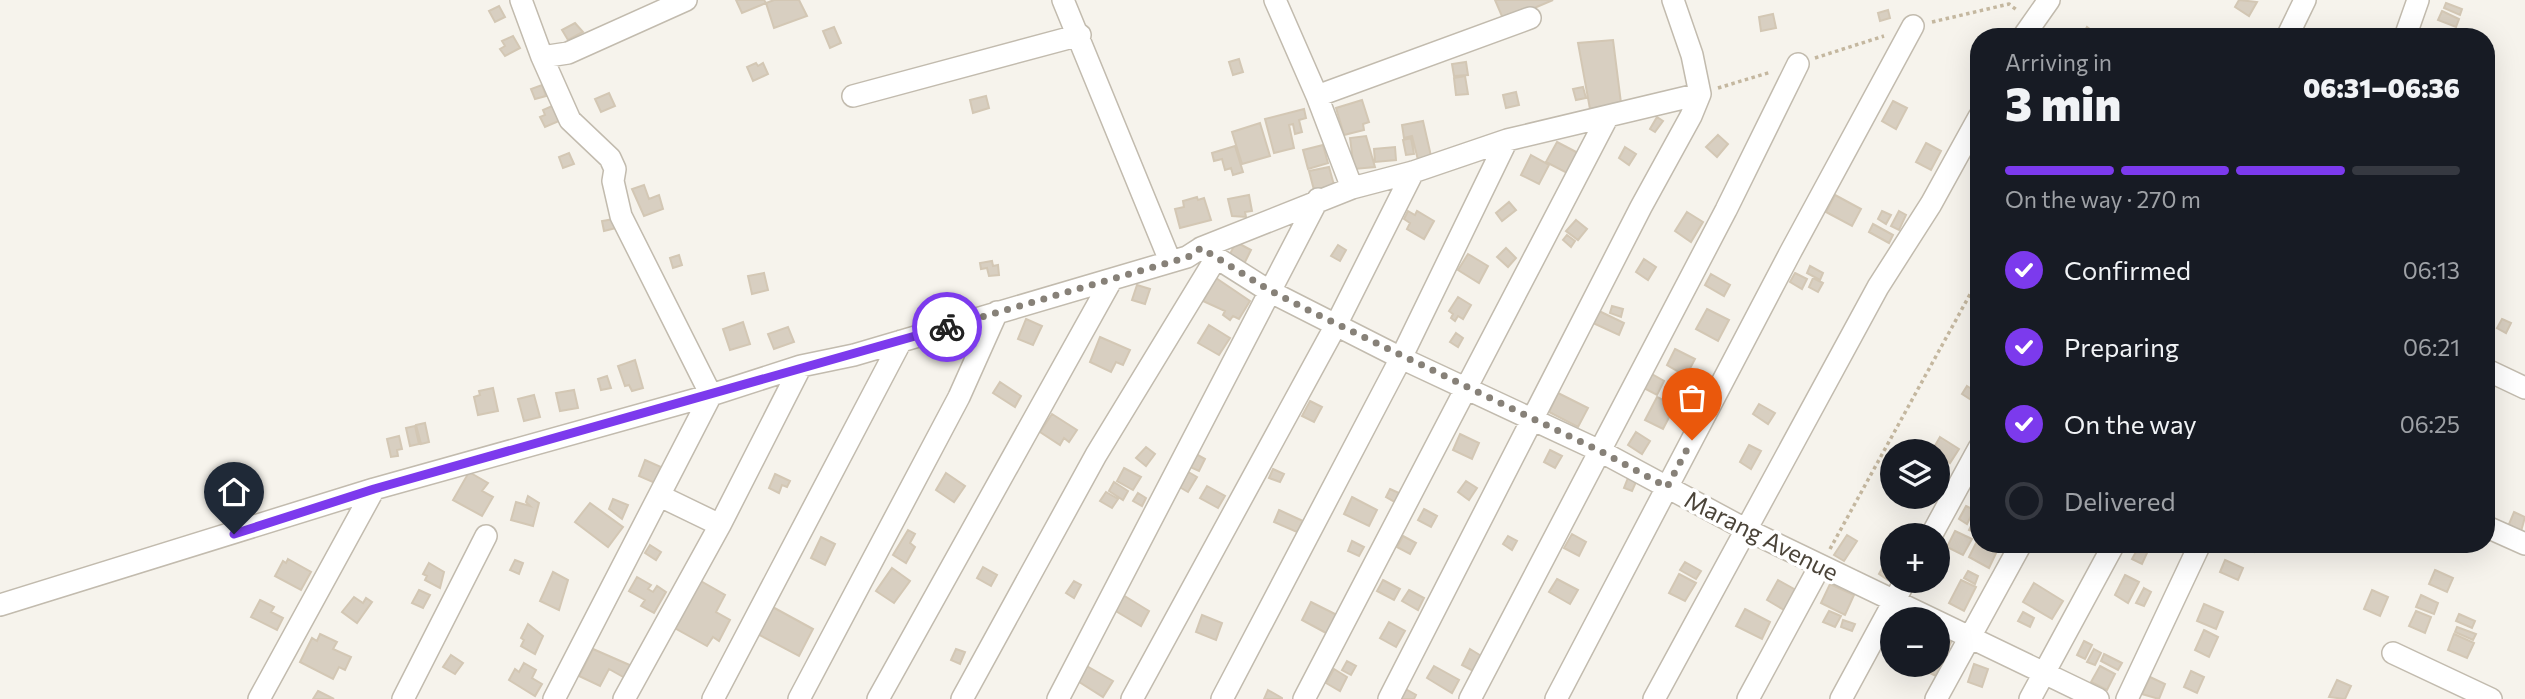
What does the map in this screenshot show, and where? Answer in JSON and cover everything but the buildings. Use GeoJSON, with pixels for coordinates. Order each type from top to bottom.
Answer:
{"type":"FeatureCollection","features":[{"type":"Feature","properties":{"kind":"street"},"geometry":{"type":"LineString","coordinates":[[520,0],[570,120],[610,158],[615,169],[613,181],[621,216],[711,395]]}},
{"type":"Feature","properties":{"kind":"street"},"geometry":{"type":"LineString","coordinates":[[542,57],[568,53],[686,0]]}},
{"type":"Feature","properties":{"kind":"street"},"geometry":{"type":"LineString","coordinates":[[1063,0],[1080,35],[1170,261]]}},
{"type":"Feature","properties":{"kind":"street"},"geometry":{"type":"LineString","coordinates":[[1275,0],[1317,96],[1352,188]]}},
{"type":"Feature","properties":{"kind":"street"},"geometry":{"type":"LineString","coordinates":[[1389,699],[1700,94],[1692,55],[1674,0]]}},
{"type":"Feature","properties":{"kind":"street"},"geometry":{"type":"LineString","coordinates":[[2028,28],[2049,0]]}},
{"type":"Feature","properties":{"kind":"street"},"geometry":{"type":"LineString","coordinates":[[2291,28],[2305,0]]}},
{"type":"Feature","properties":{"kind":"street"},"geometry":{"type":"LineString","coordinates":[[2407,28],[2418,0]]}},
{"type":"Feature","properties":{"kind":"street"},"geometry":{"type":"LineString","coordinates":[[1317,96],[1530,18]]}},
{"type":"Feature","properties":{"kind":"street"},"geometry":{"type":"LineString","coordinates":[[1556,699],[1913,26]]}},
{"type":"Feature","properties":{"kind":"street"},"geometry":{"type":"LineString","coordinates":[[853,96],[1080,35]]}},
{"type":"Feature","properties":{"kind":"street"},"geometry":{"type":"LineString","coordinates":[[1470,699],[1798,64]]}},
{"type":"Feature","properties":{"kind":"street"},"geometry":{"type":"LineString","coordinates":[[0,605],[374,489],[711,395],[801,366],[854,355],[1170,261],[1208,253],[1318,199],[1413,172],[1507,140],[1700,94]]}},
{"type":"Feature","properties":{"kind":"street"},"geometry":{"type":"LineString","coordinates":[[1304,699],[1607,118]]}},
{"type":"Feature","properties":{"kind":"street"},"geometry":{"type":"LineString","coordinates":[[1654,699],[1878,287],[1931,204],[1970,133]]}},
{"type":"Feature","properties":{"kind":"street"},"geometry":{"type":"LineString","coordinates":[[1222,699],[1401,358],[1507,140]]}},
{"type":"Feature","properties":{"kind":"street"},"geometry":{"type":"LineString","coordinates":[[1132,699],[1336,325],[1413,172]]}},
{"type":"Feature","properties":{"kind":"street"},"geometry":{"type":"LineString","coordinates":[[1058,699],[1318,199]]}},
{"type":"Feature","properties":{"kind":"street"},"geometry":{"type":"LineString","coordinates":[[962,699],[1208,253]]}},
{"type":"Feature","properties":{"kind":"street","name":"Marang Avenue"},"geometry":{"type":"LineString","coordinates":[[1208,253],[1269,290],[1336,325],[1600,451],[1820,566],[1880,584]]}},
{"type":"Feature","properties":{"kind":"street"},"geometry":{"type":"LineString","coordinates":[[878,699],[1112,279]]}},
{"type":"Feature","properties":{"kind":"street"},"geometry":{"type":"LineString","coordinates":[[799,699],[959,397],[997,312]]}},
{"type":"Feature","properties":{"kind":"street"},"geometry":{"type":"LineString","coordinates":[[713,699],[901,341]]}},
{"type":"Feature","properties":{"kind":"street"},"geometry":{"type":"LineString","coordinates":[[624,699],[720,525],[801,366]]}},
{"type":"Feature","properties":{"kind":"street"},"geometry":{"type":"LineString","coordinates":[[2495,374],[2525,388]]}},
{"type":"Feature","properties":{"kind":"street"},"geometry":{"type":"LineString","coordinates":[[554,699],[711,395]]}},
{"type":"Feature","properties":{"kind":"street"},"geometry":{"type":"LineString","coordinates":[[1938,523],[1970,464]]}},
{"type":"Feature","properties":{"kind":"street"},"geometry":{"type":"LineString","coordinates":[[259,699],[374,489]]}},
{"type":"Feature","properties":{"kind":"street"},"geometry":{"type":"LineString","coordinates":[[660,496],[720,525]]}},
{"type":"Feature","properties":{"kind":"street"},"geometry":{"type":"LineString","coordinates":[[2495,531],[2525,544]]}},
{"type":"Feature","properties":{"kind":"street"},"geometry":{"type":"LineString","coordinates":[[403,699],[486,536]]}},
{"type":"Feature","properties":{"kind":"street"},"geometry":{"type":"LineString","coordinates":[[1936,699],[2016,553]]}},
{"type":"Feature","properties":{"kind":"street"},"geometry":{"type":"LineString","coordinates":[[2030,699],[2109,553]]}},
{"type":"Feature","properties":{"kind":"street"},"geometry":{"type":"LineString","coordinates":[[2127,699],[2196,553]]}},
{"type":"Feature","properties":{"kind":"street"},"geometry":{"type":"LineString","coordinates":[[1748,699],[1820,566]]}},
{"type":"Feature","properties":{"kind":"street"},"geometry":{"type":"LineString","coordinates":[[1841,699],[1898,593]]}},
{"type":"Feature","properties":{"kind":"street","name":"Marang Avenue"},"geometry":{"type":"LineString","coordinates":[[1905,593],[1971,635],[2098,699]]}},
{"type":"Feature","properties":{"kind":"street"},"geometry":{"type":"LineString","coordinates":[[2393,653],[2491,699]]}},
{"type":"Feature","properties":{"kind":"path"},"geometry":{"type":"LineString","coordinates":[[1700,94],[1913,26],[2008,4],[2014,6],[2025,28]]}},
{"type":"Feature","properties":{"kind":"path"},"geometry":{"type":"LineString","coordinates":[[1820,566],[1970,294]]}},
{"type":"Feature","properties":{"kind":"way so far"},"geometry":{"type":"LineString","coordinates":[[947,327],[1188,257],[1201,248],[1269,290],[1401,358],[1600,451],[1667,487],[1692,440]]}},
{"type":"Feature","properties":{"kind":"route"},"geometry":{"type":"LineString","coordinates":[[234,534],[374,489],[711,395],[801,366],[854,355],[947,327]]}}]}
